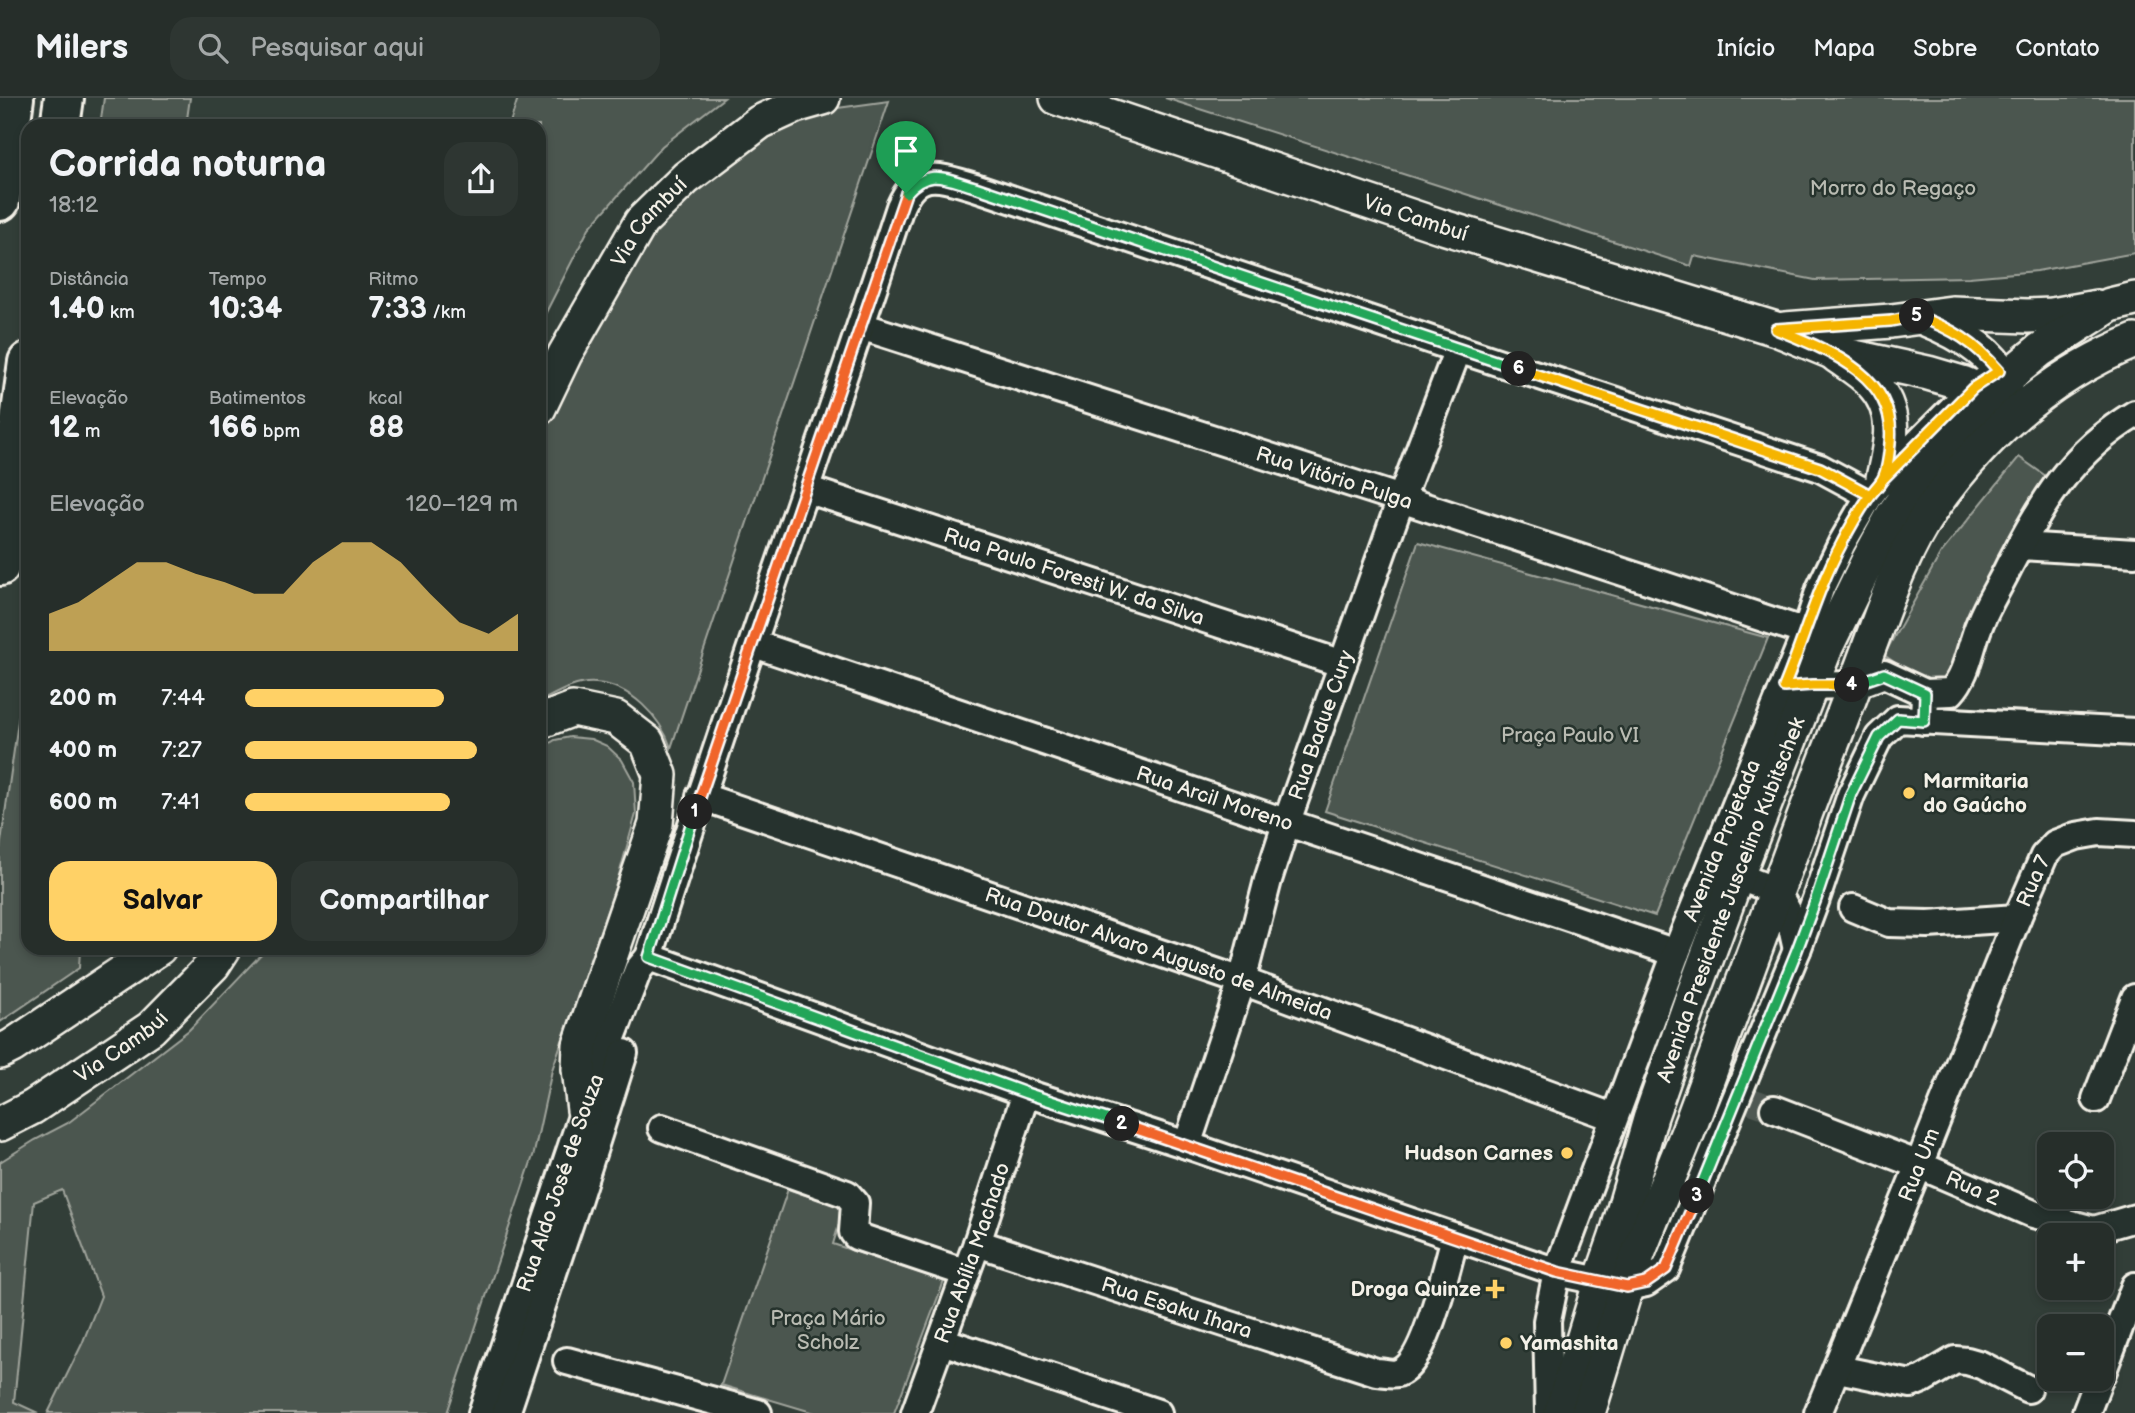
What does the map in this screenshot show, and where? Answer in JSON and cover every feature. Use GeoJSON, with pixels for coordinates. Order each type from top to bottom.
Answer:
{"type":"FeatureCollection","features":[{"type":"Feature","properties":{"kind":"highway"},"geometry":{"type":"LineString","coordinates":[[0,201],[14,98]]}},
{"type":"Feature","properties":{"kind":"highway"},"geometry":{"type":"LineString","coordinates":[[61,119],[64,98]]}},
{"type":"Feature","properties":{"kind":"highway"},"geometry":{"type":"LineString","coordinates":[[0,566],[21,413]]}},
{"type":"Feature","properties":{"kind":"main road","name":"Via Cambuí"},"geometry":{"type":"LineString","coordinates":[[546,394],[640,222],[686,178],[760,122],[795,106],[823,98]]}},
{"type":"Feature","properties":{"kind":"main road","name":"Via Cambuí"},"geometry":{"type":"LineString","coordinates":[[1056,98],[1431,223],[1776,329],[1832,352],[1995,386]]}},
{"type":"Feature","properties":{"kind":"main road","name":"Via Cambuí"},"geometry":{"type":"LineString","coordinates":[[1776,329],[1891,321],[1952,313],[2027,316],[2122,302]]}},
{"type":"Feature","properties":{"kind":"main road","name":"Avenida Presidente Juscelino Kubitschek"},"geometry":{"type":"LineString","coordinates":[[1588,1413],[1614,1284],[1616,1237],[1723,873],[1798,686],[1826,648],[1893,515],[1926,469],[1995,386],[2040,350],[2122,302]]}},
{"type":"Feature","properties":{"kind":"main road"},"geometry":{"type":"LineString","coordinates":[[1917,316],[1965,337],[1983,353],[1995,386],[2000,429]]}},
{"type":"Feature","properties":{"kind":"main road","name":"Avenida Presidente Juscelino Kubitschek"},"geometry":{"type":"LineString","coordinates":[[1561,1413],[1614,1284],[1690,1124],[1886,602],[1917,531],[1959,475],[2000,429],[2046,388],[2109,351],[2135,341]]}},
{"type":"Feature","properties":{"kind":"main road"},"geometry":{"type":"LineString","coordinates":[[1832,352],[1871,381],[1887,406],[1892,429],[1877,486]]}},
{"type":"Feature","properties":{"kind":"main road"},"geometry":{"type":"LineString","coordinates":[[1995,386],[2031,394],[2046,388]]}},
{"type":"Feature","properties":{"kind":"main road"},"geometry":{"type":"LineString","coordinates":[[546,719],[573,709],[616,718],[647,742],[660,775],[656,824],[580,1045],[579,1069],[584,1110]]}},
{"type":"Feature","properties":{"kind":"main road"},"geometry":{"type":"LineString","coordinates":[[0,1052],[149,955]]}},
{"type":"Feature","properties":{"kind":"main road","name":"Via Cambuí"},"geometry":{"type":"LineString","coordinates":[[0,1124],[33,1107],[151,1028],[222,955]]}},
{"type":"Feature","properties":{"kind":"street","name":"Rua Aldo José de Souza"},"geometry":{"type":"LineString","coordinates":[[506,1413],[650,972],[649,957],[700,796],[906,193],[924,178],[937,177],[975,187],[1458,349]]}},
{"type":"Feature","properties":{"kind":"street","name":"Rua Vitório Pulga"},"geometry":{"type":"LineString","coordinates":[[861,326],[1806,632]]}},
{"type":"Feature","properties":{"kind":"street"},"geometry":{"type":"LineString","coordinates":[[1458,349],[1877,486]]}},
{"type":"Feature","properties":{"kind":"street","name":"Rua Badue Cury"},"geometry":{"type":"LineString","coordinates":[[1186,1145],[1242,981],[1268,880],[1286,824],[1401,499],[1458,349]]}},
{"type":"Feature","properties":{"kind":"street"},"geometry":{"type":"LineString","coordinates":[[1995,386],[1877,486],[1842,543],[1819,589],[1806,632],[1798,686],[1855,685],[1884,674],[1925,693],[1951,692],[1960,683],[1980,623],[2036,514],[2074,463],[2114,426],[2135,414]]}},
{"type":"Feature","properties":{"kind":"street","name":"Rua Paulo Foresti W. da Silva"},"geometry":{"type":"LineString","coordinates":[[806,489],[1343,664]]}},
{"type":"Feature","properties":{"kind":"street"},"geometry":{"type":"LineString","coordinates":[[2020,546],[2135,553]]}},
{"type":"Feature","properties":{"kind":"street","name":"Rua Arcil Moreno"},"geometry":{"type":"LineString","coordinates":[[754,643],[1676,953]]}},
{"type":"Feature","properties":{"kind":"street"},"geometry":{"type":"LineString","coordinates":[[1924,721],[1925,693]]}},
{"type":"Feature","properties":{"kind":"street"},"geometry":{"type":"LineString","coordinates":[[649,957],[1026,1093],[1557,1272],[1614,1284],[1646,1283],[1666,1269],[1754,1103],[1797,950],[1851,794],[1879,737],[1898,719],[2135,732]]}},
{"type":"Feature","properties":{"kind":"street","name":"Rua Doutor Alvaro Augusto de Almeida"},"geometry":{"type":"LineString","coordinates":[[700,796],[1242,981],[1613,1117]]}},
{"type":"Feature","properties":{"kind":"street","name":"Rua 7"},"geometry":{"type":"LineString","coordinates":[[2017,918],[2045,856],[2055,844],[2076,836],[2099,832],[2135,834]]}},
{"type":"Feature","properties":{"kind":"street"},"geometry":{"type":"LineString","coordinates":[[1723,873],[1776,891],[1789,914],[1797,950]]}},
{"type":"Feature","properties":{"kind":"street","name":"Avenida Projetada"},"geometry":{"type":"LineString","coordinates":[[1549,1413],[1547,1321],[1557,1272],[1676,953],[1723,873]]}},
{"type":"Feature","properties":{"kind":"street"},"geometry":{"type":"LineString","coordinates":[[1853,908],[1889,923],[1928,924],[2017,918]]}},
{"type":"Feature","properties":{"kind":"street","name":"Rua Um"},"geometry":{"type":"LineString","coordinates":[[1818,1413],[1838,1369],[2017,918]]}},
{"type":"Feature","properties":{"kind":"street","name":"Rua Aldo José de Souza"},"geometry":{"type":"LineString","coordinates":[[482,1413],[584,1110],[638,970],[649,957]]}},
{"type":"Feature","properties":{"kind":"street"},"geometry":{"type":"LineString","coordinates":[[2096,1099],[2135,998]]}},
{"type":"Feature","properties":{"kind":"street","name":"Rua Abília Machado"},"geometry":{"type":"LineString","coordinates":[[915,1413],[977,1243],[1026,1093]]}},
{"type":"Feature","properties":{"kind":"street","name":"Rua 2"},"geometry":{"type":"LineString","coordinates":[[1754,1103],[1919,1165],[2033,1214],[2094,1230],[2135,1218]]}},
{"type":"Feature","properties":{"kind":"street"},"geometry":{"type":"LineString","coordinates":[[662,1128],[847,1194],[855,1203],[853,1232],[856,1236],[966,1273]]}},
{"type":"Feature","properties":{"kind":"street","name":"Rua Esaku Ihara"},"geometry":{"type":"LineString","coordinates":[[977,1243],[1377,1372],[1397,1374],[1410,1365],[1421,1346],[1436,1309],[1455,1237]]}},
{"type":"Feature","properties":{"kind":"street"},"geometry":{"type":"LineString","coordinates":[[2114,1341],[2135,1286]]}},
{"type":"Feature","properties":{"kind":"street"},"geometry":{"type":"LineString","coordinates":[[942,1341],[1158,1413]]}},
{"type":"Feature","properties":{"kind":"street"},"geometry":{"type":"LineString","coordinates":[[1838,1369],[1911,1384],[1955,1360],[1967,1361],[1981,1365],[2028,1389]]}},
{"type":"Feature","properties":{"kind":"street"},"geometry":{"type":"LineString","coordinates":[[566,1361],[758,1413]]}},
{"type":"Feature","properties":{"kind":"street"},"geometry":{"type":"LineString","coordinates":[[2086,1413],[2094,1391]]}},
{"type":"Feature","properties":{"kind":"green space"},"geometry":{"type":"Polygon","coordinates":[[[104,98],[190,98],[187,119],[101,119],[104,98]]]}},
{"type":"Feature","properties":{"kind":"green space"},"geometry":{"type":"Polygon","coordinates":[[[518,98],[724,98],[662,146],[589,228],[546,312],[546,119],[511,119],[518,98]]]}},
{"type":"Feature","properties":{"kind":"green space","name":"Morro do Regaço"},"geometry":{"type":"Polygon","coordinates":[[[1165,98],[2135,98],[2135,253],[2037,271],[1969,277],[1815,280],[1694,256],[1691,266],[1165,98]]]}},
{"type":"Feature","properties":{"kind":"green space"},"geometry":{"type":"Polygon","coordinates":[[[889,101],[671,748],[652,714],[632,696],[609,685],[581,684],[546,698],[546,410],[647,229],[764,133],[823,110],[889,101]]]}},
{"type":"Feature","properties":{"kind":"green space"},"geometry":{"type":"Polygon","coordinates":[[[2019,457],[2057,484],[1951,692],[1910,673],[1884,655],[1941,553],[2019,457]]]}},
{"type":"Feature","properties":{"kind":"green space","name":"Praça Paulo VI"},"geometry":{"type":"Polygon","coordinates":[[[1418,542],[1768,638],[1655,916],[1325,811],[1418,542]]]}},
{"type":"Feature","properties":{"kind":"green space"},"geometry":{"type":"Polygon","coordinates":[[[21,700],[21,955],[80,955],[79,968],[0,1022],[0,849],[21,700]]]}},
{"type":"Feature","properties":{"kind":"green space"},"geometry":{"type":"Polygon","coordinates":[[[570,737],[591,739],[607,746],[622,760],[634,782],[636,814],[617,882],[552,1070],[534,1153],[447,1413],[48,1413],[82,1344],[101,1296],[62,1190],[34,1202],[14,1402],[38,1413],[0,1413],[0,1162],[68,1123],[189,1030],[260,955],[546,955],[546,746],[555,740],[570,737]]]}},
{"type":"Feature","properties":{"kind":"green space","name":"Praça Mário Scholz"},"geometry":{"type":"Polygon","coordinates":[[[788,1189],[844,1208],[833,1244],[944,1281],[894,1413],[815,1413],[721,1385],[788,1189]]]}},
{"type":"Feature","properties":{"kind":"tunnel"},"geometry":{"type":"LineString","coordinates":[[1751,1101],[1774,1109]]}},
{"type":"Feature","properties":{"kind":"place","name":"Marmitaria do Gaúcho"},"geometry":{"type":"Point","coordinates":[1909,793]}},
{"type":"Feature","properties":{"kind":"place","name":"Hudson Carnes"},"geometry":{"type":"Point","coordinates":[1567,1153]}},
{"type":"Feature","properties":{"kind":"place","name":"Droga Quinze"},"geometry":{"type":"Point","coordinates":[1495,1289]}},
{"type":"Feature","properties":{"kind":"place","name":"Yamashita"},"geometry":{"type":"Point","coordinates":[1506,1343]}},
{"type":"Feature","properties":{"kind":"route"},"geometry":{"type":"LineString","coordinates":[[906,193],[700,796],[649,957],[1026,1093],[1557,1272],[1627,1287],[1646,1283],[1666,1269],[1797,950],[1851,794],[1879,737],[1898,719],[1924,721],[1925,693],[1884,674],[1855,685],[1784,687],[1806,632],[1819,589],[1870,495],[1884,478],[1892,429],[1887,406],[1871,381],[1832,352],[1776,329],[1891,321],[1917,316],[1965,337],[1999,371],[1973,388],[1870,495],[1820,468],[975,187],[937,177],[924,178],[906,193]]}}]}
